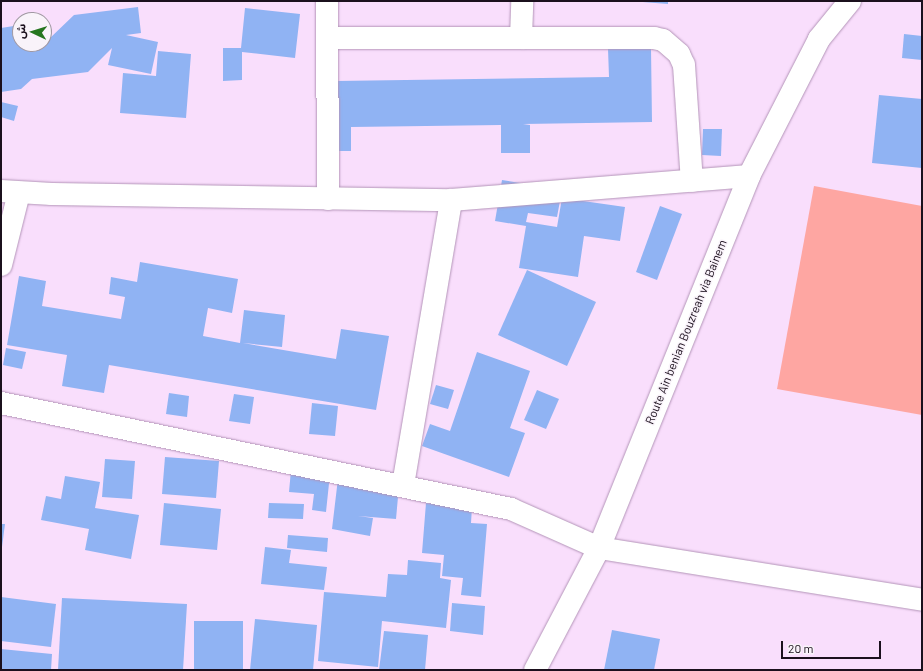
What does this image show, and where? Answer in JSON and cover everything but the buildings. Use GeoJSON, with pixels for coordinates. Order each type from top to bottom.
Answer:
{"type":"FeatureCollection","features":[{"type":"Feature","properties":{"kind":"street"},"geometry":{"type":"LineString","coordinates":[[327,1],[329,38],[328,199]]}},
{"type":"Feature","properties":{"kind":"street"},"geometry":{"type":"LineString","coordinates":[[521,38],[522,1]]}},
{"type":"Feature","properties":{"kind":"street","name":"Route Ain benian Bouzreah via Bainem"},"geometry":{"type":"LineString","coordinates":[[535,670],[599,548],[749,176],[819,39],[850,1]]}},
{"type":"Feature","properties":{"kind":"street"},"geometry":{"type":"LineString","coordinates":[[329,38],[654,38],[672,45],[684,65],[692,181]]}},
{"type":"Feature","properties":{"kind":"street"},"geometry":{"type":"LineString","coordinates":[[1,265],[10,192],[328,199],[451,200],[749,176]]}},
{"type":"Feature","properties":{"kind":"street"},"geometry":{"type":"LineString","coordinates":[[403,485],[451,200]]}},
{"type":"Feature","properties":{"kind":"street"},"geometry":{"type":"LineString","coordinates":[[1,403],[403,485],[511,509],[599,548],[922,600]]}},
{"type":"Feature","properties":{"kind":"shaded area"},"geometry":{"type":"Polygon","coordinates":[[[814,186],[922,206],[922,415],[777,389],[814,186]]]}}]}
